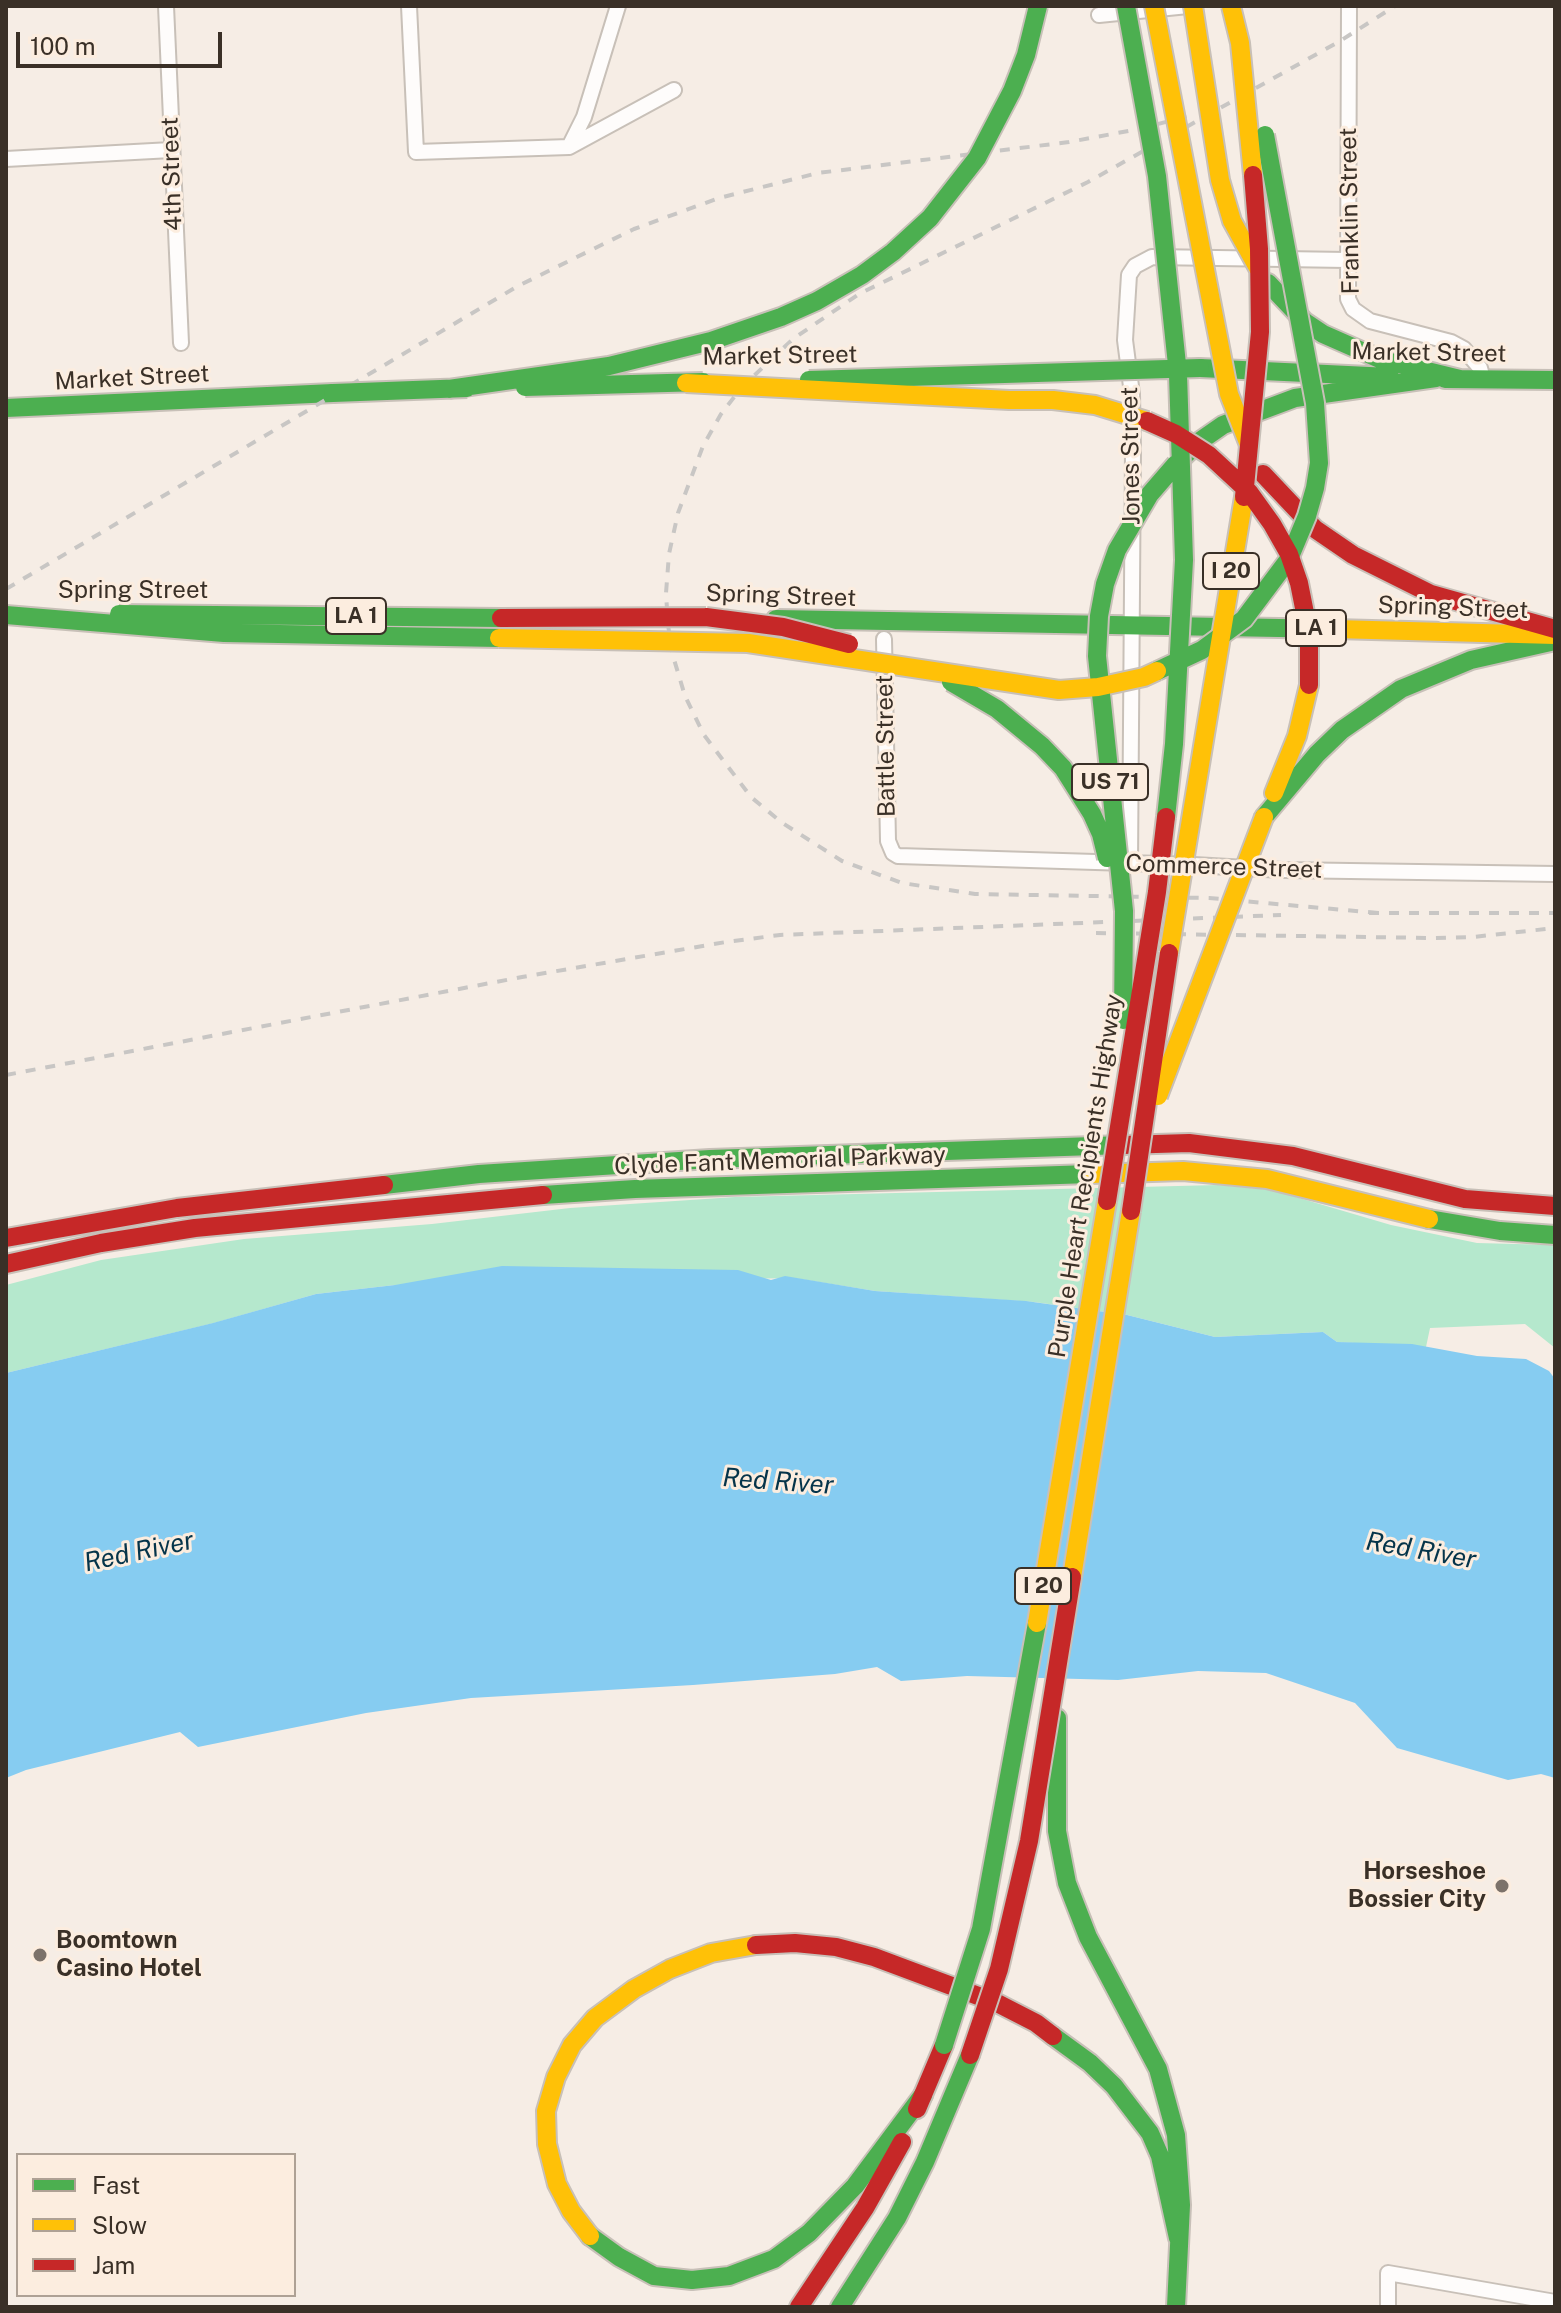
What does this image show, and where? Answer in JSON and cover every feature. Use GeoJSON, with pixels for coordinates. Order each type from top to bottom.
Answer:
{"type":"FeatureCollection","features":[{"type":"Feature","properties":{"kind":"main road"},"geometry":{"type":"LineString","coordinates":[[449,389],[609,366],[711,341],[781,317],[862,275],[930,218],[991,137],[1026,55],[1038,6]]}},
{"type":"Feature","properties":{"kind":"main road","name":"Purple Heart Recipients Highway"},"geometry":{"type":"LineString","coordinates":[[799,2307],[835,2257],[882,2181],[944,2045],[981,1929],[1051,1545],[1157,892],[1174,744],[1184,560],[1182,431],[1168,268],[1146,109],[1126,6]]}},
{"type":"Feature","properties":{"kind":"main road"},"geometry":{"type":"LineString","coordinates":[[1154,6],[1229,394],[1263,474],[1315,529],[1367,563],[1431,594],[1555,635]]}},
{"type":"Feature","properties":{"kind":"main road"},"geometry":{"type":"LineString","coordinates":[[1190,6],[1225,201],[1241,241],[1268,283],[1305,322],[1334,340],[1382,360],[1460,379]]}},
{"type":"Feature","properties":{"kind":"main road","name":"Purple Heart Recipients Highway"},"geometry":{"type":"LineString","coordinates":[[840,2307],[897,2218],[925,2162],[970,2055],[1008,1938],[1029,1841],[1144,1132],[1180,875],[1248,475],[1260,332],[1259,249],[1255,175],[1240,43],[1231,6]]}},
{"type":"Feature","properties":{"kind":"main road"},"geometry":{"type":"LineString","coordinates":[[6,614],[224,633],[748,643],[1059,690],[1120,684],[1181,662],[1225,635],[1244,619],[1276,579],[1289,559],[1307,516],[1319,463],[1319,431],[1313,388],[1260,115],[1240,43]]}},
{"type":"Feature","properties":{"kind":"main road","name":"Market Street"},"geometry":{"type":"LineString","coordinates":[[6,408],[449,389],[1200,368],[1555,380]]}},
{"type":"Feature","properties":{"kind":"main road","name":"US 71"},"geometry":{"type":"LineString","coordinates":[[1121,1122],[1124,911],[1097,656],[1099,616],[1105,584],[1124,536],[1150,494],[1176,464],[1223,425],[1295,398],[1436,378]]}},
{"type":"Feature","properties":{"kind":"main road"},"geometry":{"type":"LineString","coordinates":[[686,383],[1053,400],[1095,405],[1137,416],[1176,434],[1209,455],[1249,492],[1272,524],[1289,554],[1299,583],[1309,633],[1309,685],[1297,736],[1144,1132]]}},
{"type":"Feature","properties":{"kind":"main road","name":"Spring Street"},"geometry":{"type":"LineString","coordinates":[[6,614],[611,619],[706,617],[1406,629],[1555,635]]}},
{"type":"Feature","properties":{"kind":"main road"},"geometry":{"type":"LineString","coordinates":[[706,617],[783,627],[885,653],[969,690],[1019,725],[1063,768],[1101,834],[1123,953]]}},
{"type":"Feature","properties":{"kind":"main road"},"geometry":{"type":"LineString","coordinates":[[1264,817],[1317,754],[1342,730],[1401,689],[1471,660],[1555,635]]}},
{"type":"Feature","properties":{"kind":"main road","name":"Clyde Fant Memorial Parkway"},"geometry":{"type":"LineString","coordinates":[[6,1238],[177,1208],[479,1174],[710,1159],[1189,1143],[1293,1156],[1465,1199],[1555,1206]]}},
{"type":"Feature","properties":{"kind":"main road","name":"Clyde Fant Memorial Parkway"},"geometry":{"type":"LineString","coordinates":[[6,1264],[101,1243],[195,1228],[530,1196],[1183,1171],[1267,1179],[1449,1224],[1555,1235]]}},
{"type":"Feature","properties":{"kind":"main road"},"geometry":{"type":"LineString","coordinates":[[1059,1664],[1055,1764],[1057,1831],[1067,1883],[1088,1937],[1158,2069],[1176,2135],[1181,2205],[1176,2307]]}},
{"type":"Feature","properties":{"kind":"main road"},"geometry":{"type":"LineString","coordinates":[[923,2095],[835,2209],[774,2259],[729,2276],[692,2280],[654,2276],[592,2238],[571,2211],[557,2184],[547,2144],[546,2111],[556,2077],[572,2045],[595,2018],[634,1989],[670,1969],[711,1953],[768,1944],[836,1947],[874,1957],[997,2003],[1036,2023],[1090,2063],[1114,2086],[1150,2133],[1160,2156],[1178,2238]]}},
{"type":"Feature","properties":{"kind":"street","name":"4th Street"},"geometry":{"type":"LineString","coordinates":[[166,6],[181,343]]}},
{"type":"Feature","properties":{"kind":"street"},"geometry":{"type":"LineString","coordinates":[[409,6],[416,152],[569,147],[674,90]]}},
{"type":"Feature","properties":{"kind":"street"},"geometry":{"type":"LineString","coordinates":[[569,147],[584,117],[618,6]]}},
{"type":"Feature","properties":{"kind":"street"},"geometry":{"type":"LineString","coordinates":[[1099,15],[1190,6]]}},
{"type":"Feature","properties":{"kind":"street","name":"Franklin Street"},"geometry":{"type":"LineString","coordinates":[[1349,6],[1348,299],[1361,317],[1370,321],[1451,342],[1464,349],[1474,360],[1483,379]]}},
{"type":"Feature","properties":{"kind":"street"},"geometry":{"type":"LineString","coordinates":[[6,159],[171,150]]}},
{"type":"Feature","properties":{"kind":"street","name":"Jones Street"},"geometry":{"type":"LineString","coordinates":[[1130,863],[1132,408],[1125,340],[1129,275],[1135,266],[1152,257],[1347,260]]}},
{"type":"Feature","properties":{"kind":"street","name":"Battle Street"},"geometry":{"type":"LineString","coordinates":[[884,639],[888,841],[893,853]]}},
{"type":"Feature","properties":{"kind":"street","name":"Commerce Street"},"geometry":{"type":"LineString","coordinates":[[893,853],[906,857],[1282,870],[1555,874]]}},
{"type":"Feature","properties":{"kind":"street"},"geometry":{"type":"LineString","coordinates":[[1388,2307],[1388,2273],[1555,2302]]}},
{"type":"Feature","properties":{"kind":"green space"},"geometry":{"type":"Polygon","coordinates":[[[1218,1185],[1272,1190],[1391,1225],[1477,1243],[1555,1245],[1555,1348],[1525,1324],[1430,1328],[1426,1347],[1337,1342],[1323,1332],[1215,1337],[1127,1315],[1034,1302],[875,1291],[794,1278],[395,1285],[316,1294],[214,1323],[6,1373],[6,1285],[101,1260],[244,1239],[432,1224],[570,1208],[735,1197],[1218,1185]]]}},
{"type":"Feature","properties":{"kind":"water","name":"Red River"},"geometry":{"type":"Polygon","coordinates":[[[502,1266],[738,1270],[771,1280],[785,1276],[875,1291],[1026,1301],[1127,1315],[1215,1337],[1323,1332],[1337,1342],[1412,1344],[1477,1356],[1526,1359],[1549,1371],[1555,1379],[1555,1778],[1541,1774],[1508,1780],[1397,1748],[1355,1703],[1266,1673],[1198,1671],[1118,1680],[967,1676],[901,1681],[877,1667],[835,1674],[693,1685],[471,1698],[366,1713],[198,1747],[180,1732],[26,1770],[6,1778],[6,1373],[213,1323],[316,1294],[395,1285],[502,1266]]]}},
{"type":"Feature","properties":{"kind":"railway"},"geometry":{"type":"LineString","coordinates":[[1378,913],[1209,898],[975,894],[902,883],[842,861],[781,822],[751,797],[704,735],[685,696],[673,656],[666,593],[669,554],[678,513],[703,446],[721,414],[742,387],[793,339],[859,294],[1088,182],[1340,41],[1395,6]]}},
{"type":"Feature","properties":{"kind":"railway"},"geometry":{"type":"LineString","coordinates":[[6,589],[518,286],[634,229],[719,198],[818,173],[1069,142],[1196,114]]}},
{"type":"Feature","properties":{"kind":"railway"},"geometry":{"type":"LineString","coordinates":[[1369,913],[1555,913]]}},
{"type":"Feature","properties":{"kind":"railway"},"geometry":{"type":"LineString","coordinates":[[6,1075],[522,977],[780,935],[1281,915]]}},
{"type":"Feature","properties":{"kind":"railway"},"geometry":{"type":"LineString","coordinates":[[1096,933],[1434,938],[1555,928]]}},
{"type":"Feature","properties":{"kind":"traffic: fast"},"geometry":{"type":"LineString","coordinates":[[449,389],[609,366],[711,341],[781,317],[862,275],[930,218],[977,158],[1012,91],[1026,55],[1038,6]]}},
{"type":"Feature","properties":{"kind":"traffic: fast"},"geometry":{"type":"LineString","coordinates":[[1126,6],[1157,176],[1178,374],[1184,560],[1174,744],[1166,817]]}},
{"type":"Feature","properties":{"kind":"traffic: fast"},"geometry":{"type":"LineString","coordinates":[[1157,671],[1202,650],[1244,619],[1289,559],[1315,488],[1319,463],[1315,403],[1265,135]]}},
{"type":"Feature","properties":{"kind":"traffic: fast"},"geometry":{"type":"LineString","coordinates":[[1268,283],[1305,322],[1323,334],[1382,360],[1460,379]]}},
{"type":"Feature","properties":{"kind":"traffic: fast"},"geometry":{"type":"LineString","coordinates":[[1200,368],[1390,377]]}},
{"type":"Feature","properties":{"kind":"traffic: fast"},"geometry":{"type":"LineString","coordinates":[[809,380],[1200,368]]}},
{"type":"Feature","properties":{"kind":"traffic: fast"},"geometry":{"type":"LineString","coordinates":[[1181,459],[1223,425],[1295,398],[1436,378]]}},
{"type":"Feature","properties":{"kind":"traffic: fast"},"geometry":{"type":"LineString","coordinates":[[1445,379],[1555,380]]}},
{"type":"Feature","properties":{"kind":"traffic: fast"},"geometry":{"type":"LineString","coordinates":[[525,387],[703,382]]}},
{"type":"Feature","properties":{"kind":"traffic: fast"},"geometry":{"type":"LineString","coordinates":[[333,393],[467,388]]}},
{"type":"Feature","properties":{"kind":"traffic: fast"},"geometry":{"type":"LineString","coordinates":[[6,408],[333,393]]}},
{"type":"Feature","properties":{"kind":"traffic: fast"},"geometry":{"type":"LineString","coordinates":[[1123,1020],[1124,911],[1097,656],[1099,616],[1105,584],[1117,550],[1150,494],[1176,464]]}},
{"type":"Feature","properties":{"kind":"traffic: fast"},"geometry":{"type":"LineString","coordinates":[[119,614],[501,618]]}},
{"type":"Feature","properties":{"kind":"traffic: fast"},"geometry":{"type":"LineString","coordinates":[[6,615],[224,633],[499,638]]}},
{"type":"Feature","properties":{"kind":"traffic: fast"},"geometry":{"type":"LineString","coordinates":[[776,619],[1335,629]]}},
{"type":"Feature","properties":{"kind":"traffic: fast"},"geometry":{"type":"LineString","coordinates":[[1264,817],[1317,754],[1342,730],[1401,689],[1471,660],[1555,641]]}},
{"type":"Feature","properties":{"kind":"traffic: fast"},"geometry":{"type":"LineString","coordinates":[[951,682],[997,709],[1042,746],[1063,768],[1092,814],[1107,858]]}},
{"type":"Feature","properties":{"kind":"traffic: fast"},"geometry":{"type":"LineString","coordinates":[[384,1185],[479,1174],[710,1159],[1123,1145]]}},
{"type":"Feature","properties":{"kind":"traffic: fast"},"geometry":{"type":"LineString","coordinates":[[543,1195],[635,1189],[1090,1174]]}},
{"type":"Feature","properties":{"kind":"traffic: fast"},"geometry":{"type":"LineString","coordinates":[[1429,1219],[1500,1231],[1555,1235]]}},
{"type":"Feature","properties":{"kind":"traffic: fast"},"geometry":{"type":"LineString","coordinates":[[944,2045],[981,1929],[1037,1623]]}},
{"type":"Feature","properties":{"kind":"traffic: fast"},"geometry":{"type":"LineString","coordinates":[[1057,1718],[1057,1831],[1067,1883],[1088,1937],[1158,2069],[1176,2135],[1181,2205],[1176,2307]]}},
{"type":"Feature","properties":{"kind":"traffic: fast"},"geometry":{"type":"LineString","coordinates":[[1053,2036],[1090,2063],[1114,2086],[1150,2133],[1160,2156],[1178,2238]]}},
{"type":"Feature","properties":{"kind":"traffic: fast"},"geometry":{"type":"LineString","coordinates":[[840,2307],[897,2218],[925,2162],[970,2055]]}},
{"type":"Feature","properties":{"kind":"traffic: fast"},"geometry":{"type":"LineString","coordinates":[[590,2236],[619,2257],[654,2276],[692,2280],[729,2276],[774,2259],[809,2233],[855,2186],[923,2095]]}},
{"type":"Feature","properties":{"kind":"traffic: slow"},"geometry":{"type":"LineString","coordinates":[[1154,6],[1229,394],[1249,445]]}},
{"type":"Feature","properties":{"kind":"traffic: slow"},"geometry":{"type":"LineString","coordinates":[[1193,6],[1220,180],[1232,221],[1258,268]]}},
{"type":"Feature","properties":{"kind":"traffic: slow"},"geometry":{"type":"LineString","coordinates":[[1231,6],[1240,43],[1253,175]]}},
{"type":"Feature","properties":{"kind":"traffic: slow"},"geometry":{"type":"LineString","coordinates":[[686,383],[1053,400],[1095,405],[1147,421]]}},
{"type":"Feature","properties":{"kind":"traffic: slow"},"geometry":{"type":"LineString","coordinates":[[1169,953],[1244,497]]}},
{"type":"Feature","properties":{"kind":"traffic: slow"},"geometry":{"type":"LineString","coordinates":[[1335,629],[1555,635]]}},
{"type":"Feature","properties":{"kind":"traffic: slow"},"geometry":{"type":"LineString","coordinates":[[499,638],[748,643],[1059,690],[1098,687],[1157,671]]}},
{"type":"Feature","properties":{"kind":"traffic: slow"},"geometry":{"type":"LineString","coordinates":[[1274,793],[1297,736],[1309,685]]}},
{"type":"Feature","properties":{"kind":"traffic: slow"},"geometry":{"type":"LineString","coordinates":[[1158,1096],[1264,817]]}},
{"type":"Feature","properties":{"kind":"traffic: slow"},"geometry":{"type":"LineString","coordinates":[[1090,1174],[1183,1171],[1267,1179],[1429,1219]]}},
{"type":"Feature","properties":{"kind":"traffic: slow"},"geometry":{"type":"LineString","coordinates":[[1037,1623],[1107,1201]]}},
{"type":"Feature","properties":{"kind":"traffic: slow"},"geometry":{"type":"LineString","coordinates":[[1072,1577],[1131,1211]]}},
{"type":"Feature","properties":{"kind":"traffic: slow"},"geometry":{"type":"LineString","coordinates":[[590,2236],[571,2211],[557,2184],[547,2144],[546,2111],[556,2077],[572,2045],[595,2018],[634,1989],[670,1969],[711,1953],[756,1945]]}},
{"type":"Feature","properties":{"kind":"traffic: jam"},"geometry":{"type":"LineString","coordinates":[[1244,497],[1260,332],[1259,249],[1253,175]]}},
{"type":"Feature","properties":{"kind":"traffic: jam"},"geometry":{"type":"LineString","coordinates":[[1147,421],[1176,434],[1209,455],[1249,492],[1272,524],[1289,554],[1299,583],[1309,633],[1309,685]]}},
{"type":"Feature","properties":{"kind":"traffic: jam"},"geometry":{"type":"LineString","coordinates":[[1263,474],[1315,529],[1353,555],[1431,594],[1555,629]]}},
{"type":"Feature","properties":{"kind":"traffic: jam"},"geometry":{"type":"LineString","coordinates":[[501,618],[706,617]]}},
{"type":"Feature","properties":{"kind":"traffic: jam"},"geometry":{"type":"LineString","coordinates":[[706,617],[783,627],[849,644]]}},
{"type":"Feature","properties":{"kind":"traffic: jam"},"geometry":{"type":"LineString","coordinates":[[1107,1201],[1157,892],[1166,817]]}},
{"type":"Feature","properties":{"kind":"traffic: jam"},"geometry":{"type":"LineString","coordinates":[[1131,1211],[1169,953]]}},
{"type":"Feature","properties":{"kind":"traffic: jam"},"geometry":{"type":"LineString","coordinates":[[1123,1145],[1189,1143],[1293,1156],[1465,1199],[1555,1206]]}},
{"type":"Feature","properties":{"kind":"traffic: jam"},"geometry":{"type":"LineString","coordinates":[[6,1238],[177,1208],[384,1185]]}},
{"type":"Feature","properties":{"kind":"traffic: jam"},"geometry":{"type":"LineString","coordinates":[[6,1264],[101,1243],[195,1228],[543,1195]]}},
{"type":"Feature","properties":{"kind":"traffic: jam"},"geometry":{"type":"LineString","coordinates":[[970,2055],[999,1969],[1029,1841],[1072,1577]]}},
{"type":"Feature","properties":{"kind":"traffic: jam"},"geometry":{"type":"LineString","coordinates":[[756,1945],[795,1943],[836,1947],[874,1957],[997,2003],[1036,2023],[1053,2036]]}},
{"type":"Feature","properties":{"kind":"traffic: jam"},"geometry":{"type":"LineString","coordinates":[[917,2109],[944,2045]]}},
{"type":"Feature","properties":{"kind":"traffic: jam"},"geometry":{"type":"LineString","coordinates":[[799,2307],[865,2208],[902,2142]]}},
{"type":"Feature","properties":{"kind":"place","name":"Horseshoe Bossier City"},"geometry":{"type":"Point","coordinates":[1502,1886]}},
{"type":"Feature","properties":{"kind":"place","name":"Boomtown Casino Hotel"},"geometry":{"type":"Point","coordinates":[40,1955]}}]}
